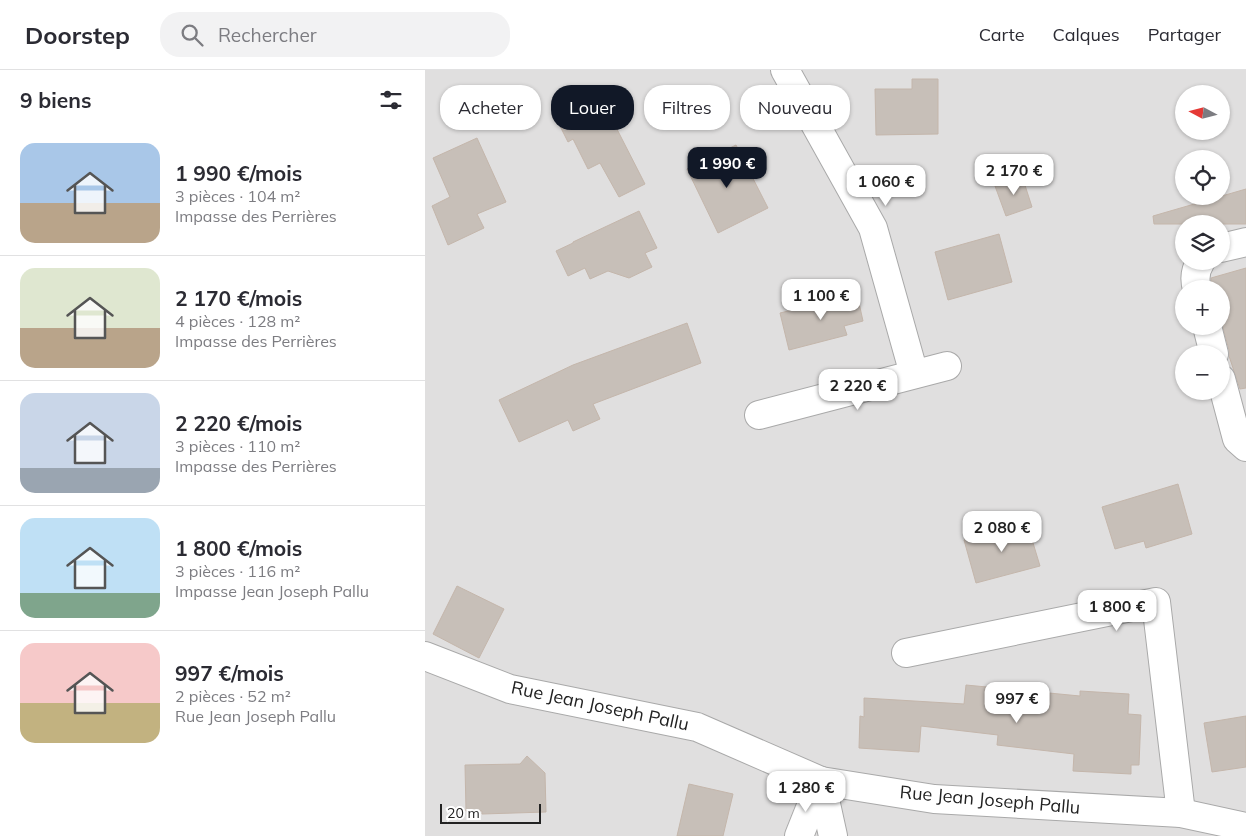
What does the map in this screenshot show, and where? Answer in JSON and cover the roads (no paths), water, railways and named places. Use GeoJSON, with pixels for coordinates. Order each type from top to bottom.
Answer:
{"type":"FeatureCollection","features":[{"type":"Feature","properties":{"kind":"street"},"geometry":{"type":"LineString","coordinates":[[785,70],[873,228],[914,374]]}},
{"type":"Feature","properties":{"kind":"street"},"geometry":{"type":"LineString","coordinates":[[1230,246],[1246,242]]}},
{"type":"Feature","properties":{"kind":"street"},"geometry":{"type":"LineString","coordinates":[[759,415],[947,366]]}},
{"type":"Feature","properties":{"kind":"street"},"geometry":{"type":"LineString","coordinates":[[1226,400],[1237,439],[1246,447]]}},
{"type":"Feature","properties":{"kind":"street"},"geometry":{"type":"LineString","coordinates":[[906,653],[1156,602],[1181,813]]}},
{"type":"Feature","properties":{"kind":"street","name":"Rue Jean Joseph Pallu"},"geometry":{"type":"LineString","coordinates":[[425,656],[510,689],[697,726],[821,781],[934,799],[1181,813],[1246,827]]}},
{"type":"Feature","properties":{"kind":"street"},"geometry":{"type":"LineString","coordinates":[[799,836],[821,781]]}},
{"type":"Feature","properties":{"kind":"street"},"geometry":{"type":"LineString","coordinates":[[821,781],[833,836]]}}]}
